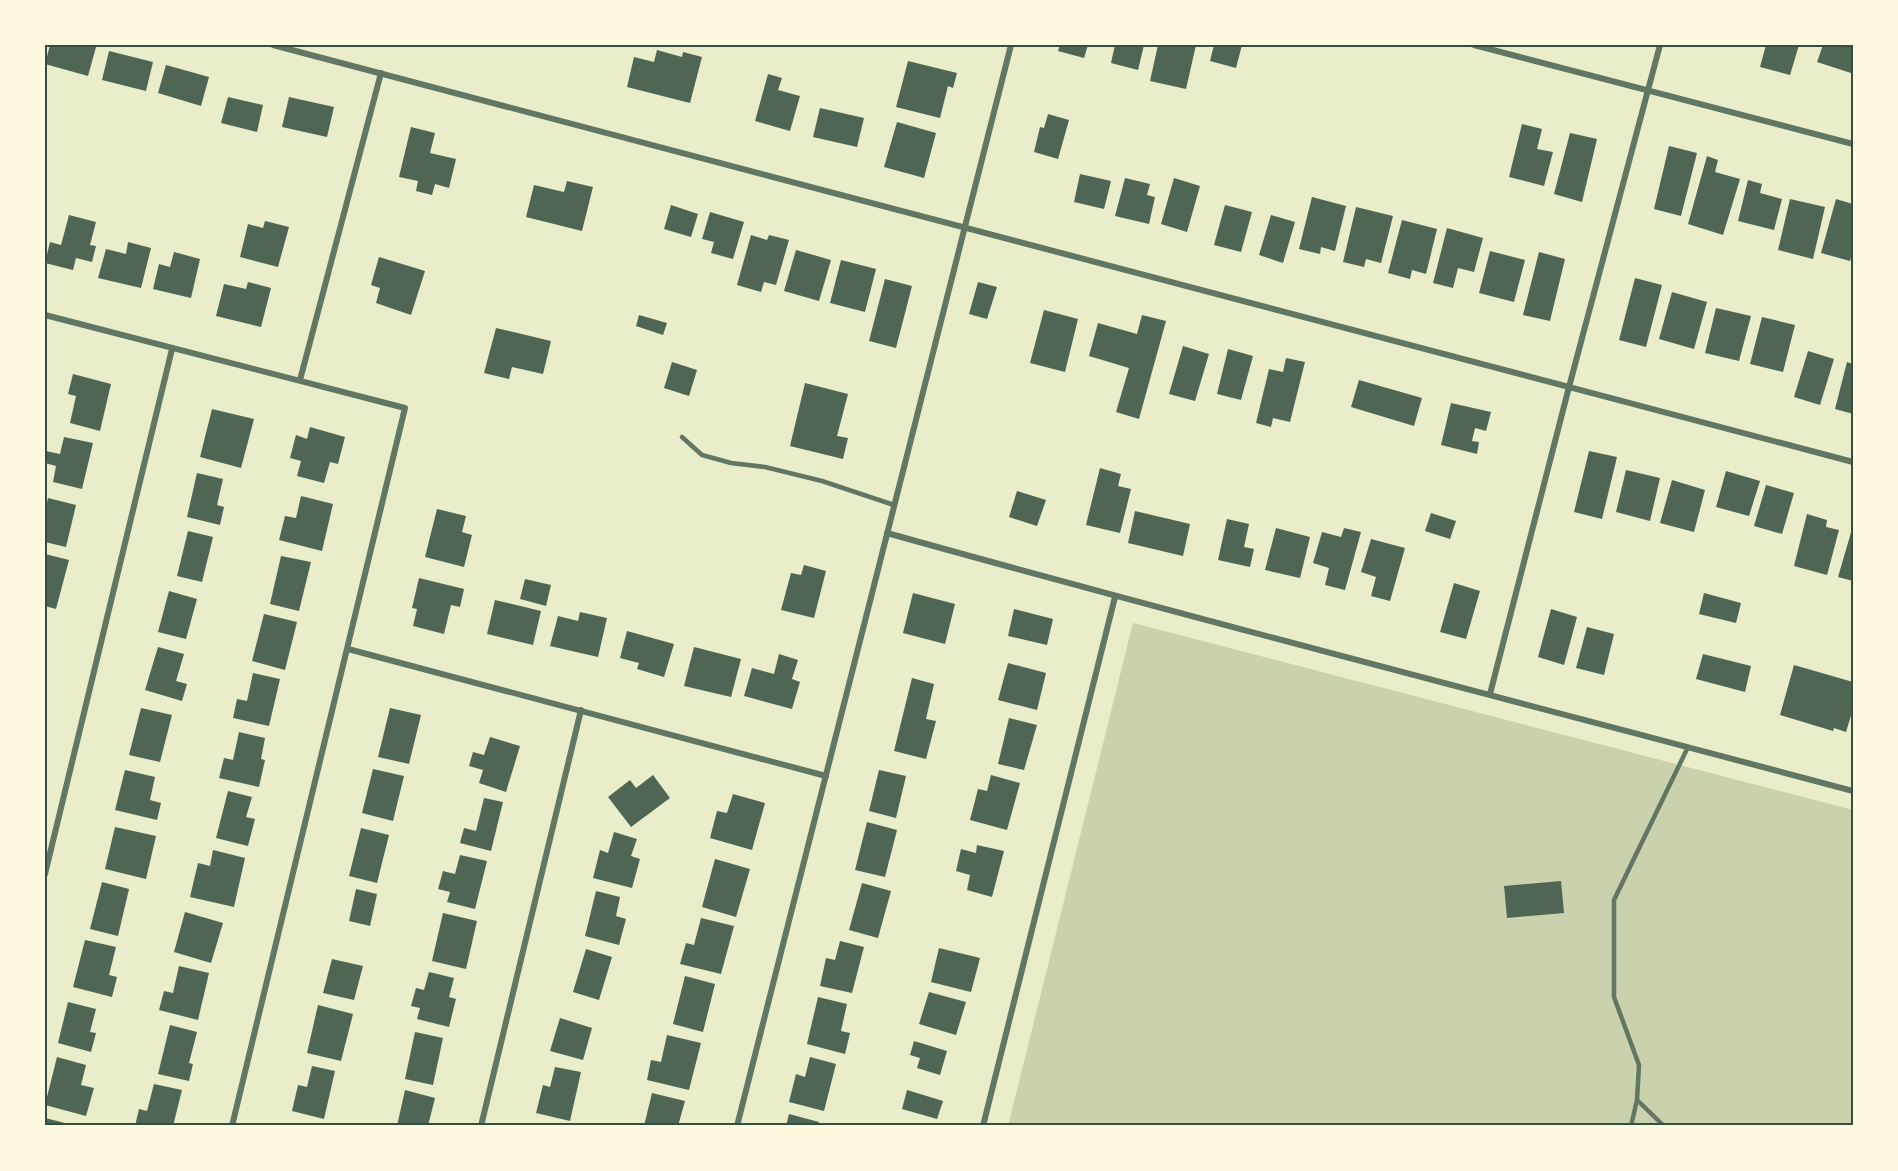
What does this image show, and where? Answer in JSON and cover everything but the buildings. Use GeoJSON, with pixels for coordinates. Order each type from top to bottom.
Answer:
{"type":"FeatureCollection","features":[{"type":"Feature","properties":{"kind":"street"},"geometry":{"type":"LineString","coordinates":[[273,45],[1853,462]]}},
{"type":"Feature","properties":{"kind":"street"},"geometry":{"type":"LineString","coordinates":[[737,1126],[1011,45]]}},
{"type":"Feature","properties":{"kind":"street"},"geometry":{"type":"LineString","coordinates":[[1474,45],[1853,144]]}},
{"type":"Feature","properties":{"kind":"street"},"geometry":{"type":"LineString","coordinates":[[1490,694],[1660,45]]}},
{"type":"Feature","properties":{"kind":"street"},"geometry":{"type":"LineString","coordinates":[[300,380],[381,73]]}},
{"type":"Feature","properties":{"kind":"street"},"geometry":{"type":"LineString","coordinates":[[45,315],[405,408],[232,1126]]}},
{"type":"Feature","properties":{"kind":"street"},"geometry":{"type":"LineString","coordinates":[[45,874],[172,349]]}},
{"type":"Feature","properties":{"kind":"street"},"geometry":{"type":"LineString","coordinates":[[887,532],[1116,597],[1853,791]]}},
{"type":"Feature","properties":{"kind":"street"},"geometry":{"type":"LineString","coordinates":[[983,1126],[1116,597]]}},
{"type":"Feature","properties":{"kind":"street"},"geometry":{"type":"LineString","coordinates":[[348,649],[826,776]]}},
{"type":"Feature","properties":{"kind":"street"},"geometry":{"type":"LineString","coordinates":[[481,1126],[581,710]]}},
{"type":"Feature","properties":{"kind":"lane"},"geometry":{"type":"LineString","coordinates":[[682,438],[702,454],[731,463],[765,467],[822,482],[894,505]]}},
{"type":"Feature","properties":{"kind":"lane"},"geometry":{"type":"LineString","coordinates":[[1630,1126],[1637,1100],[1639,1065],[1614,997],[1614,900],[1688,747]]}},
{"type":"Feature","properties":{"kind":"lane"},"geometry":{"type":"LineString","coordinates":[[1637,1100],[1664,1126]]}},
{"type":"Feature","properties":{"kind":"green space"},"geometry":{"type":"Polygon","coordinates":[[[1133,623],[1853,810],[1853,1126],[1008,1126],[1133,623]]]}}]}
